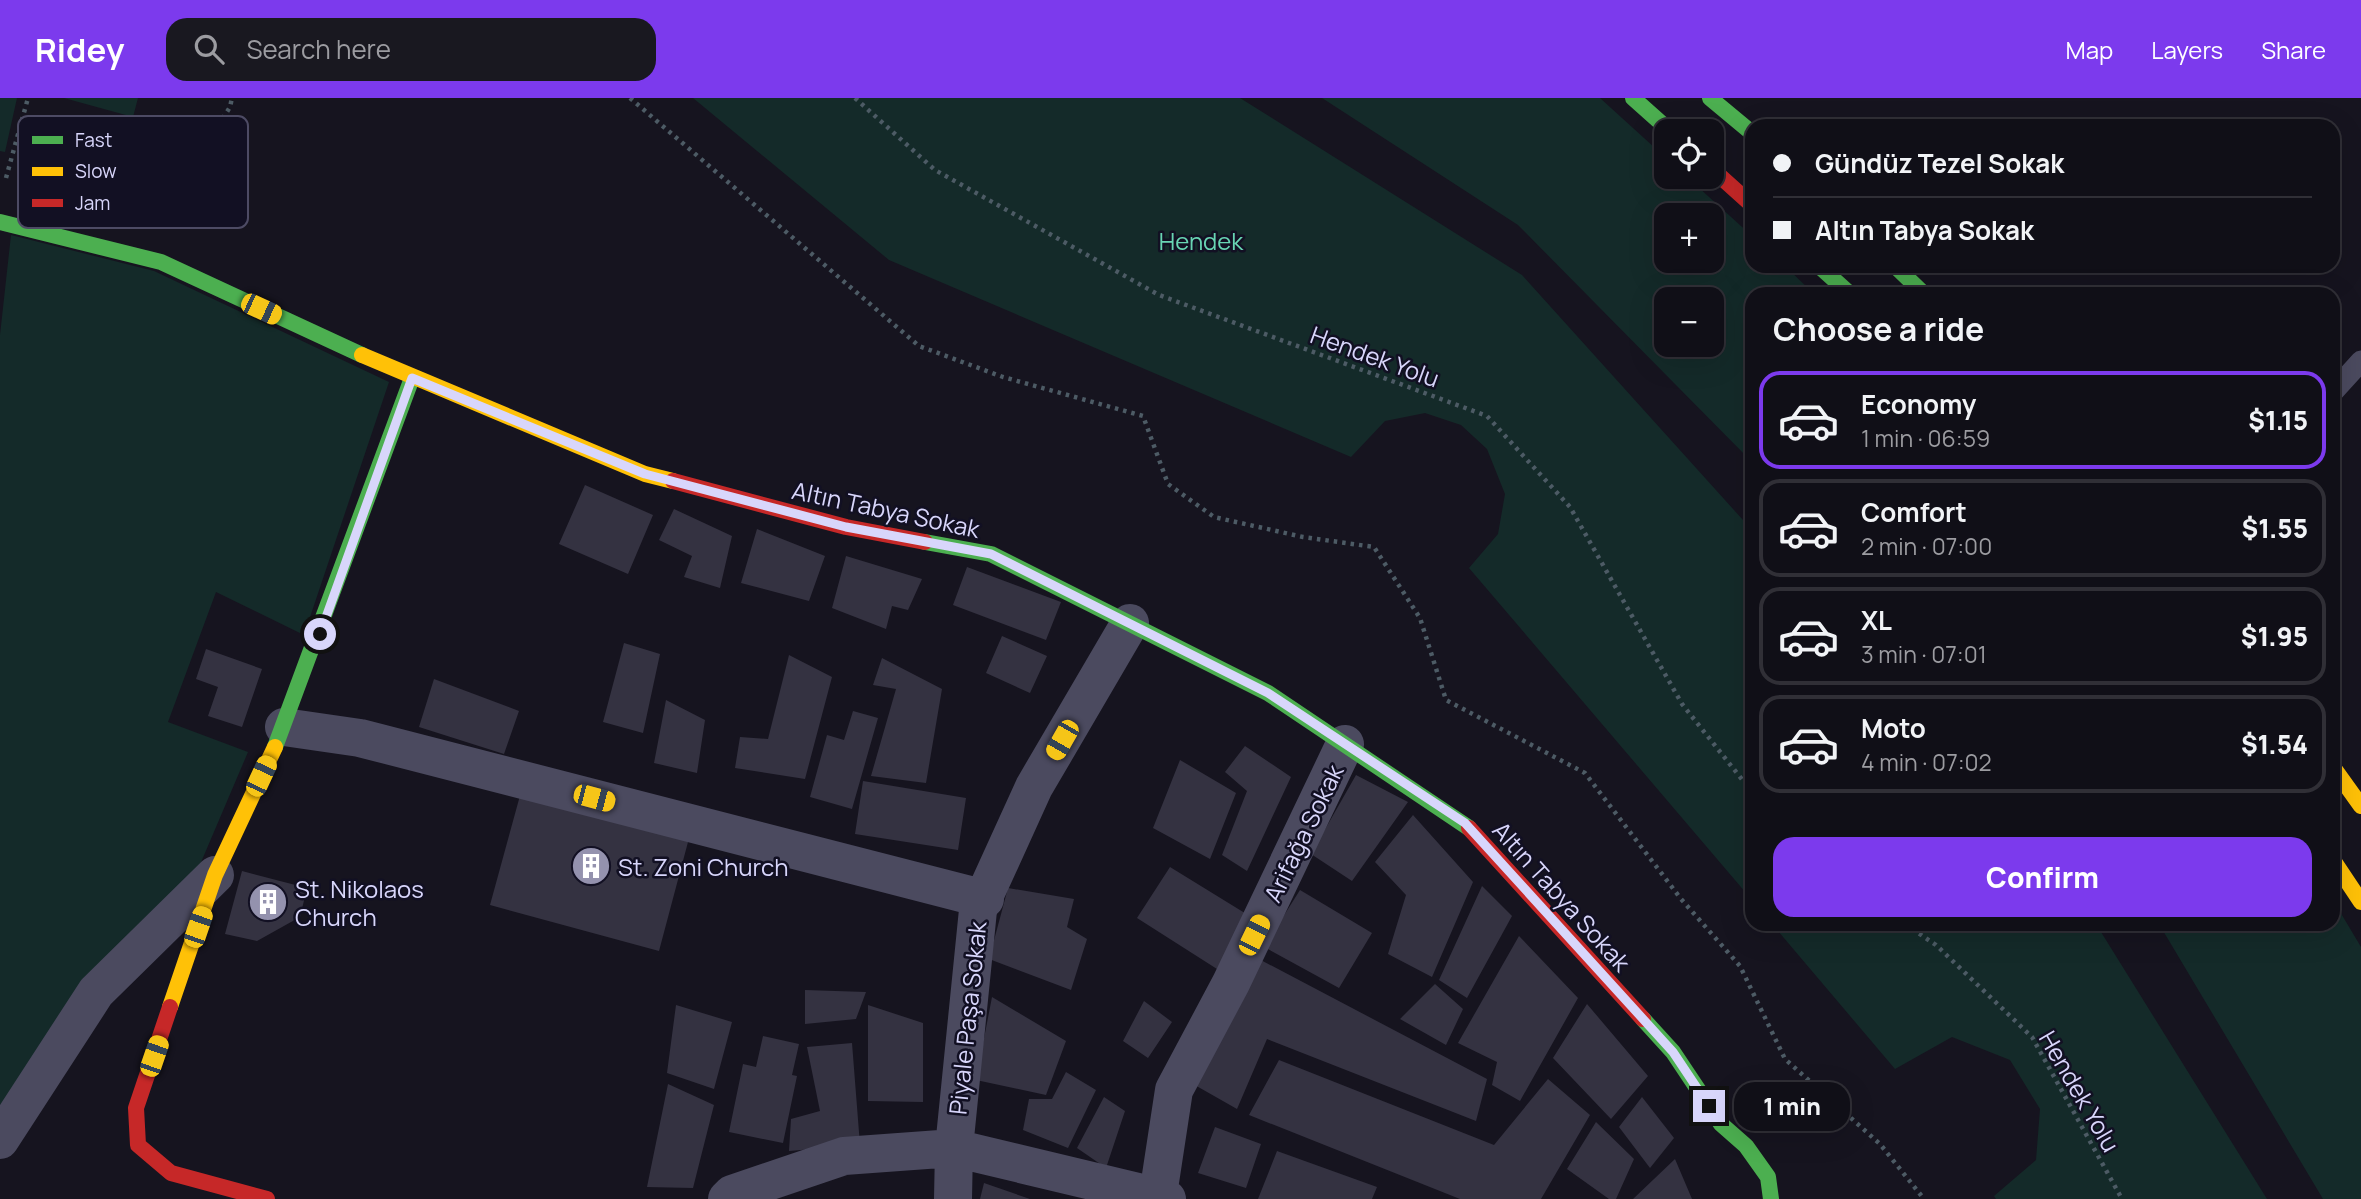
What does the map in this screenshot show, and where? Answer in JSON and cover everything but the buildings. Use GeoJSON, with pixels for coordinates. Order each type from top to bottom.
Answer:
{"type":"FeatureCollection","features":[{"type":"Feature","properties":{"kind":"street"},"geometry":{"type":"LineString","coordinates":[[1633,98],[1657,119]]}},
{"type":"Feature","properties":{"kind":"street"},"geometry":{"type":"LineString","coordinates":[[1710,98],[1745,127]]}},
{"type":"Feature","properties":{"kind":"street"},"geometry":{"type":"LineString","coordinates":[[1724,180],[1745,199]]}},
{"type":"Feature","properties":{"kind":"street","name":"Altın Tabya Sokak"},"geometry":{"type":"LineString","coordinates":[[0,222],[18,226]]}},
{"type":"Feature","properties":{"kind":"street","name":"Altın Tabya Sokak"},"geometry":{"type":"LineString","coordinates":[[24,228],[161,262],[412,378],[645,474],[846,527],[991,554],[1268,693],[1465,823],[1673,1052],[1721,1124],[1746,1146],[1768,1177],[1771,1199]]}},
{"type":"Feature","properties":{"kind":"street"},"geometry":{"type":"LineString","coordinates":[[1827,273],[1842,287]]}},
{"type":"Feature","properties":{"kind":"street"},"geometry":{"type":"LineString","coordinates":[[1902,273],[1917,287]]}},
{"type":"Feature","properties":{"kind":"street"},"geometry":{"type":"LineString","coordinates":[[267,1199],[171,1174],[138,1145],[136,1108],[215,875],[284,727],[412,378]]}},
{"type":"Feature","properties":{"kind":"street","name":"Piyale Paşa Sokak"},"geometry":{"type":"LineString","coordinates":[[953,1199],[954,1148],[978,910],[985,900],[1034,788],[1130,623]]}},
{"type":"Feature","properties":{"kind":"street"},"geometry":{"type":"LineString","coordinates":[[284,727],[360,737],[985,900]]}},
{"type":"Feature","properties":{"kind":"street","name":"Arifağa Sokak"},"geometry":{"type":"LineString","coordinates":[[1163,1197],[1174,1090],[1231,983],[1345,744]]}},
{"type":"Feature","properties":{"kind":"street"},"geometry":{"type":"LineString","coordinates":[[2340,777],[2361,806]]}},
{"type":"Feature","properties":{"kind":"street"},"geometry":{"type":"LineString","coordinates":[[2340,870],[2361,902]]}},
{"type":"Feature","properties":{"kind":"street"},"geometry":{"type":"LineString","coordinates":[[0,1140],[96,992],[215,875]]}},
{"type":"Feature","properties":{"kind":"street"},"geometry":{"type":"LineString","coordinates":[[727,1199],[732,1194],[844,1156],[954,1148],[1163,1197]]}},
{"type":"Feature","properties":{"kind":"lane"},"geometry":{"type":"LineString","coordinates":[[2340,384],[2361,362]]}},
{"type":"Feature","properties":{"kind":"path"},"geometry":{"type":"LineString","coordinates":[[23,116],[28,98]]}},
{"type":"Feature","properties":{"kind":"path"},"geometry":{"type":"LineString","coordinates":[[225,116],[232,98]]}},
{"type":"Feature","properties":{"kind":"path"},"geometry":{"type":"LineString","coordinates":[[630,98],[919,346],[1003,377],[1143,416],[1168,484],[1214,517],[1268,531],[1374,547],[1420,618],[1446,700],[1585,773],[1681,899],[1740,966],[1786,1059],[1881,1144],[1924,1199]]}},
{"type":"Feature","properties":{"kind":"path","name":"Hendek Yolu"},"geometry":{"type":"LineString","coordinates":[[855,98],[935,170],[1159,295],[1487,416],[1570,507],[1682,704],[1745,783]]}},
{"type":"Feature","properties":{"kind":"path"},"geometry":{"type":"LineString","coordinates":[[6,178],[18,134]]}},
{"type":"Feature","properties":{"kind":"path"},"geometry":{"type":"LineString","coordinates":[[161,262],[166,228]]}},
{"type":"Feature","properties":{"kind":"path","name":"Hendek Yolu"},"geometry":{"type":"LineString","coordinates":[[1916,931],[1936,945],[2032,1037],[2122,1199]]}},
{"type":"Feature","properties":{"kind":"green space"},"geometry":{"type":"Polygon","coordinates":[[[0,98],[17,98],[5,152],[0,151],[0,98]]]}},
{"type":"Feature","properties":{"kind":"green space"},"geometry":{"type":"Polygon","coordinates":[[[64,98],[138,98],[133,116],[64,98]]]}},
{"type":"Feature","properties":{"kind":"green space","name":"Hendek"},"geometry":{"type":"Polygon","coordinates":[[[693,98],[1240,98],[1522,275],[1745,522],[1745,892],[1469,568],[1498,534],[1505,494],[1487,449],[1461,425],[1425,413],[1385,421],[1351,457],[889,260],[693,98]]]}},
{"type":"Feature","properties":{"kind":"green space"},"geometry":{"type":"Polygon","coordinates":[[[1322,98],[1600,98],[1654,147],[1654,189],[1700,189],[1716,203],[1654,203],[1654,273],[1724,273],[1724,211],[1745,230],[1745,273],[1792,273],[1807,287],[1745,287],[1745,455],[1518,225],[1322,98]]]}},
{"type":"Feature","properties":{"kind":"green space"},"geometry":{"type":"Polygon","coordinates":[[[11,235],[154,271],[389,382],[304,635],[216,592],[168,722],[248,752],[199,867],[0,1105],[0,335],[11,235]]]}},
{"type":"Feature","properties":{"kind":"green space"},"geometry":{"type":"Polygon","coordinates":[[[2340,912],[2361,947],[2361,1199],[2323,1199],[2163,931],[2340,931],[2340,912]]]}},
{"type":"Feature","properties":{"kind":"green space"},"geometry":{"type":"Polygon","coordinates":[[[1778,931],[2100,931],[2267,1199],[1996,1199],[1994,1196],[2036,1160],[2040,1109],[2010,1060],[1952,1037],[1895,1069],[1778,931]]]}},
{"type":"Feature","properties":{"kind":"traffic: fast"},"geometry":{"type":"LineString","coordinates":[[1633,98],[1657,119]]}},
{"type":"Feature","properties":{"kind":"traffic: fast"},"geometry":{"type":"LineString","coordinates":[[1710,98],[1745,127]]}},
{"type":"Feature","properties":{"kind":"traffic: fast"},"geometry":{"type":"LineString","coordinates":[[0,222],[18,226]]}},
{"type":"Feature","properties":{"kind":"traffic: fast"},"geometry":{"type":"LineString","coordinates":[[24,228],[161,262],[362,355]]}},
{"type":"Feature","properties":{"kind":"traffic: fast"},"geometry":{"type":"LineString","coordinates":[[1827,273],[1842,287]]}},
{"type":"Feature","properties":{"kind":"traffic: fast"},"geometry":{"type":"LineString","coordinates":[[1902,273],[1917,287]]}},
{"type":"Feature","properties":{"kind":"traffic: fast"},"geometry":{"type":"LineString","coordinates":[[275,747],[412,378]]}},
{"type":"Feature","properties":{"kind":"traffic: fast"},"geometry":{"type":"LineString","coordinates":[[925,542],[991,554],[1268,693],[1469,828]]}},
{"type":"Feature","properties":{"kind":"traffic: fast"},"geometry":{"type":"LineString","coordinates":[[1643,1019],[1673,1052],[1721,1124],[1746,1146],[1768,1177],[1771,1199]]}},
{"type":"Feature","properties":{"kind":"traffic: slow"},"geometry":{"type":"LineString","coordinates":[[362,355],[645,474],[673,481]]}},
{"type":"Feature","properties":{"kind":"traffic: slow"},"geometry":{"type":"LineString","coordinates":[[170,1007],[215,875],[275,747]]}},
{"type":"Feature","properties":{"kind":"traffic: slow"},"geometry":{"type":"LineString","coordinates":[[2340,777],[2361,806]]}},
{"type":"Feature","properties":{"kind":"traffic: slow"},"geometry":{"type":"LineString","coordinates":[[2340,870],[2361,902]]}},
{"type":"Feature","properties":{"kind":"traffic: jam"},"geometry":{"type":"LineString","coordinates":[[1724,180],[1745,199]]}},
{"type":"Feature","properties":{"kind":"traffic: jam"},"geometry":{"type":"LineString","coordinates":[[673,481],[846,527],[925,542]]}},
{"type":"Feature","properties":{"kind":"traffic: jam"},"geometry":{"type":"LineString","coordinates":[[1469,828],[1643,1019]]}},
{"type":"Feature","properties":{"kind":"traffic: jam"},"geometry":{"type":"LineString","coordinates":[[170,1007],[136,1108],[138,1145],[171,1173],[267,1199]]}},
{"type":"Feature","properties":{"kind":"place","name":"St. Zoni Church"},"geometry":{"type":"Point","coordinates":[591,866]}},
{"type":"Feature","properties":{"kind":"place","name":"St. Nikolaos Church"},"geometry":{"type":"Point","coordinates":[268,902]}},
{"type":"Feature","properties":{"kind":"route"},"geometry":{"type":"LineString","coordinates":[[320,634],[412,378],[645,474],[846,527],[991,554],[1268,693],[1465,823],[1673,1052],[1709,1106]]}}]}
